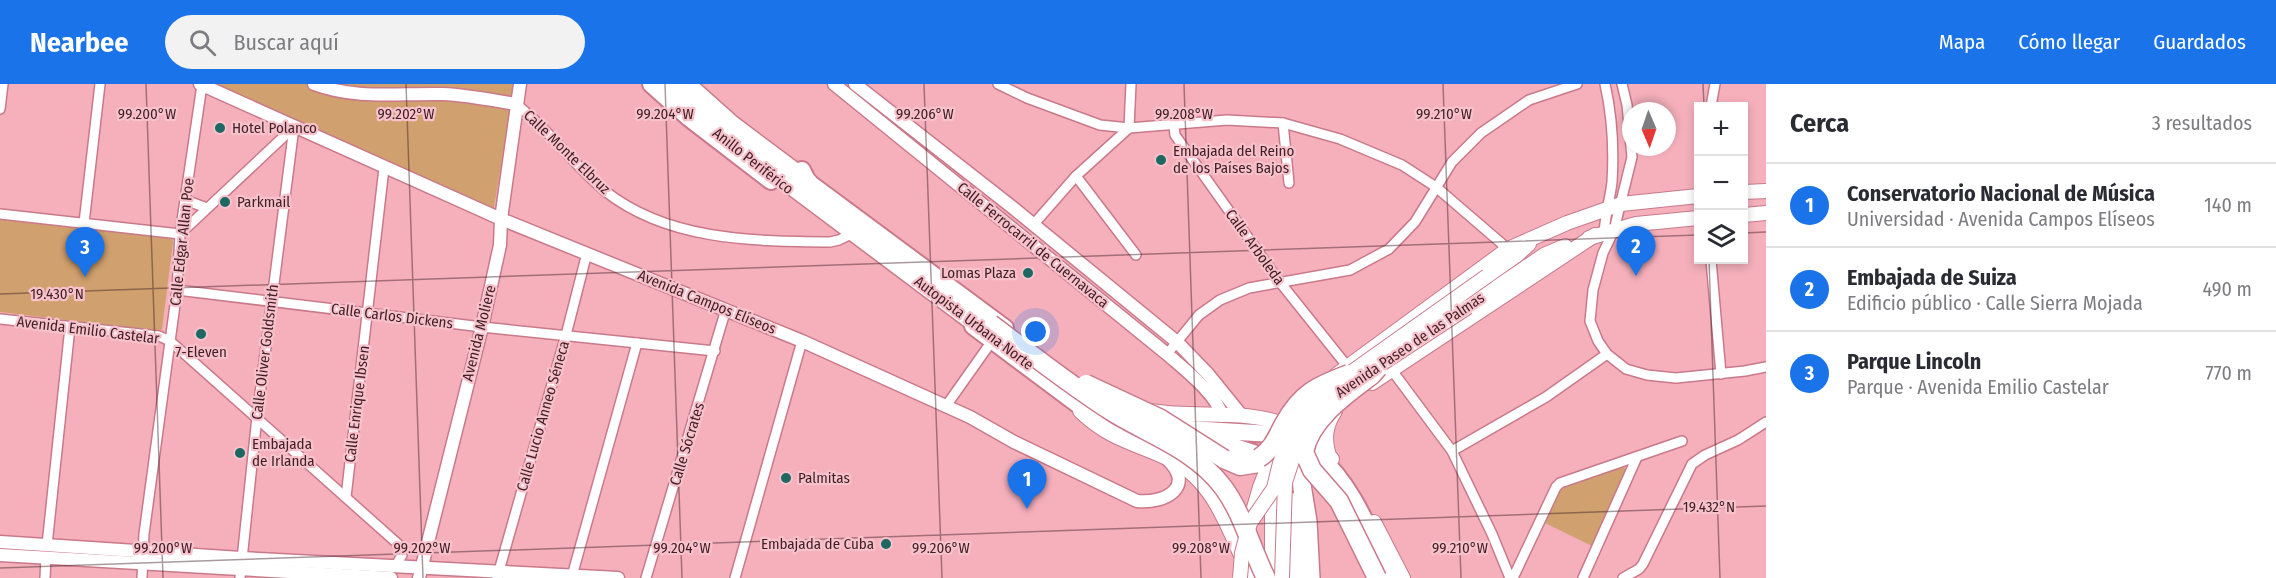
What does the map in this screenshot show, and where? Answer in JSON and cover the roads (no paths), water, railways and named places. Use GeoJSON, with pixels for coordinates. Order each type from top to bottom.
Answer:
{"type":"FeatureCollection","features":[{"type":"Feature","properties":{"kind":"highway"},"geometry":{"type":"LineString","coordinates":[[651,84],[730,151],[822,218],[846,232],[1071,400],[1100,418],[1138,434],[1182,443],[1229,445],[1285,440]]}},
{"type":"Feature","properties":{"kind":"highway","name":"Anillo Periférico"},"geometry":{"type":"LineString","coordinates":[[660,84],[688,111],[846,232]]}},
{"type":"Feature","properties":{"kind":"highway","name":"Autopista Urbana Norte"},"geometry":{"type":"LineString","coordinates":[[665,84],[730,140],[1082,403],[1122,429],[1182,461],[1207,484],[1215,495],[1233,527],[1249,577]]}},
{"type":"Feature","properties":{"kind":"highway","name":"Autopista Urbana Norte"},"geometry":{"type":"LineString","coordinates":[[680,84],[717,119],[1052,369],[1113,412],[1175,445],[1205,468],[1223,486],[1236,509],[1266,578]]}},
{"type":"Feature","properties":{"kind":"highway","name":"Anillo Periférico"},"geometry":{"type":"LineString","coordinates":[[686,84],[732,125],[808,182]]}},
{"type":"Feature","properties":{"kind":"highway"},"geometry":{"type":"LineString","coordinates":[[694,84],[723,109],[794,161],[808,182],[1079,384],[1118,409],[1157,425],[1285,440],[1308,453],[1317,472],[1340,495],[1379,578]]}},
{"type":"Feature","properties":{"kind":"highway"},"geometry":{"type":"LineString","coordinates":[[1379,578],[1339,501],[1312,470],[1304,452],[1310,436],[1324,416],[1372,375],[1384,368]]}},
{"type":"Feature","properties":{"kind":"highway"},"geometry":{"type":"LineString","coordinates":[[1052,369],[1139,408],[1235,465],[1251,466],[1264,461],[1285,440],[1296,416],[1308,399],[1345,373]]}},
{"type":"Feature","properties":{"kind":"highway"},"geometry":{"type":"LineString","coordinates":[[1224,459],[1243,464],[1265,454],[1272,447],[1292,410],[1304,396],[1345,373]]}},
{"type":"Feature","properties":{"kind":"highway"},"geometry":{"type":"LineString","coordinates":[[1323,456],[1344,483],[1392,578]]}},
{"type":"Feature","properties":{"kind":"highway"},"geometry":{"type":"LineString","coordinates":[[1285,487],[1294,578]]}},
{"type":"Feature","properties":{"kind":"main road"},"geometry":{"type":"LineString","coordinates":[[1748,192],[1766,190]]}},
{"type":"Feature","properties":{"kind":"main road","name":"Avenida Paseo de las Palmas"},"geometry":{"type":"LineString","coordinates":[[1285,487],[1280,464],[1293,433],[1316,401],[1345,373],[1508,249],[1606,208],[1621,204],[1694,196]]}},
{"type":"Feature","properties":{"kind":"main road"},"geometry":{"type":"LineString","coordinates":[[1748,215],[1766,213]]}},
{"type":"Feature","properties":{"kind":"main road","name":"Avenida Paseo de las Palmas"},"geometry":{"type":"LineString","coordinates":[[1285,440],[1338,408],[1384,368],[1544,255],[1604,232],[1636,224],[1694,218]]}},
{"type":"Feature","properties":{"kind":"main road","name":"Avenida Paseo de las Palmas"},"geometry":{"type":"LineString","coordinates":[[1282,578],[1283,491],[1293,455],[1310,425],[1331,400],[1604,232]]}},
{"type":"Feature","properties":{"kind":"main road","name":"Avenida Paseo de las Palmas"},"geometry":{"type":"LineString","coordinates":[[1285,440],[1298,408],[1322,387],[1487,276],[1517,255],[1535,238]]}},
{"type":"Feature","properties":{"kind":"main road"},"geometry":{"type":"LineString","coordinates":[[1079,384],[1103,396],[1145,409],[1188,416],[1242,416],[1262,419],[1282,416],[1298,408]]}},
{"type":"Feature","properties":{"kind":"main road"},"geometry":{"type":"LineString","coordinates":[[1249,577],[1248,536],[1256,498],[1265,486],[1285,440],[1310,400],[1322,387]]}},
{"type":"Feature","properties":{"kind":"main road"},"geometry":{"type":"LineString","coordinates":[[1322,387],[1318,396],[1322,406],[1331,410],[1338,408]]}},
{"type":"Feature","properties":{"kind":"main road"},"geometry":{"type":"LineString","coordinates":[[1071,400],[1098,427],[1113,437],[1167,458],[1190,473],[1213,499],[1232,534],[1249,577]]}},
{"type":"Feature","properties":{"kind":"main road"},"geometry":{"type":"LineString","coordinates":[[1323,456],[1326,431],[1338,408]]}},
{"type":"Feature","properties":{"kind":"main road"},"geometry":{"type":"LineString","coordinates":[[1262,419],[1285,440],[1292,450],[1285,487],[1272,512],[1272,578]]}},
{"type":"Feature","properties":{"kind":"main road"},"geometry":{"type":"LineString","coordinates":[[1249,577],[1242,553],[1250,523],[1285,487],[1285,440]]}},
{"type":"Feature","properties":{"kind":"main road"},"geometry":{"type":"LineString","coordinates":[[1285,440],[1323,456],[1355,489],[1403,578]]}},
{"type":"Feature","properties":{"kind":"main road"},"geometry":{"type":"LineString","coordinates":[[1285,440],[1272,473],[1304,513],[1306,578]]}},
{"type":"Feature","properties":{"kind":"main road"},"geometry":{"type":"LineString","coordinates":[[1256,498],[1285,487]]}},
{"type":"Feature","properties":{"kind":"street"},"geometry":{"type":"LineString","coordinates":[[0,110],[3,84]]}},
{"type":"Feature","properties":{"kind":"street"},"geometry":{"type":"LineString","coordinates":[[84,223],[100,84]]}},
{"type":"Feature","properties":{"kind":"street","name":"Calle Monte Elbruz"},"geometry":{"type":"LineString","coordinates":[[314,84],[338,92],[360,95],[444,94],[516,104],[532,116],[566,155],[606,192],[655,221],[706,235],[767,242],[830,242],[839,240],[846,232]]}},
{"type":"Feature","properties":{"kind":"street","name":"Avenida Moliere"},"geometry":{"type":"LineString","coordinates":[[420,573],[482,327],[500,245],[501,219],[520,84]]}},
{"type":"Feature","properties":{"kind":"street","name":"Calle Ferrocarril de Cuernavaca"},"geometry":{"type":"LineString","coordinates":[[834,84],[1167,354],[1197,381],[1222,416]]}},
{"type":"Feature","properties":{"kind":"street","name":"Calle Ferrocarril de Cuernavaca"},"geometry":{"type":"LineString","coordinates":[[855,84],[1012,207],[1177,342],[1208,374],[1242,416]]}},
{"type":"Feature","properties":{"kind":"street"},"geometry":{"type":"LineString","coordinates":[[998,84],[1027,98],[1100,125],[1129,128],[1227,120],[1282,123],[1340,139],[1402,165],[1436,187],[1508,249]]}},
{"type":"Feature","properties":{"kind":"street"},"geometry":{"type":"LineString","coordinates":[[1033,225],[1076,176],[1129,128],[1131,84]]}},
{"type":"Feature","properties":{"kind":"street"},"geometry":{"type":"LineString","coordinates":[[1167,354],[1199,315],[1220,300],[1249,288],[1279,281],[1314,278],[1350,270],[1389,249],[1415,222],[1452,162],[1481,133],[1529,100],[1577,84]]}},
{"type":"Feature","properties":{"kind":"street"},"geometry":{"type":"LineString","coordinates":[[1605,84],[1611,116],[1612,183],[1606,208],[1603,253],[1590,305],[1590,321],[1598,341],[1607,354],[1626,369],[1647,375],[1676,378],[1766,367]]}},
{"type":"Feature","properties":{"kind":"street"},"geometry":{"type":"LineString","coordinates":[[1604,232],[1621,204],[1632,157],[1627,105],[1622,84]]}},
{"type":"Feature","properties":{"kind":"street"},"geometry":{"type":"LineString","coordinates":[[1712,102],[1715,84]]}},
{"type":"Feature","properties":{"kind":"street","name":"Avenida Campos Elíseos"},"geometry":{"type":"LineString","coordinates":[[201,85],[501,219],[802,341],[970,417],[1014,442],[1137,501],[1164,499],[1175,489],[1178,481],[1177,473],[1167,458]]}},
{"type":"Feature","properties":{"kind":"street","name":"Calle Edgar Allan Poe"},"geometry":{"type":"LineString","coordinates":[[142,578],[142,557],[177,290],[180,234],[201,85]]}},
{"type":"Feature","properties":{"kind":"street","name":"Calle Arboleda"},"geometry":{"type":"LineString","coordinates":[[1177,123],[1174,127],[1175,135],[1345,373]]}},
{"type":"Feature","properties":{"kind":"street"},"geometry":{"type":"LineString","coordinates":[[1282,123],[1289,183]]}},
{"type":"Feature","properties":{"kind":"street"},"geometry":{"type":"LineString","coordinates":[[0,214],[180,234],[294,127]]}},
{"type":"Feature","properties":{"kind":"street","name":"Calle Oliver Goldsmith"},"geometry":{"type":"LineString","coordinates":[[241,568],[257,417],[294,127]]}},
{"type":"Feature","properties":{"kind":"street","name":"Calle Enrique Ibsen"},"geometry":{"type":"LineString","coordinates":[[346,497],[384,168]]}},
{"type":"Feature","properties":{"kind":"street"},"geometry":{"type":"LineString","coordinates":[[1076,176],[1136,255]]}},
{"type":"Feature","properties":{"kind":"street"},"geometry":{"type":"LineString","coordinates":[[185,200],[207,208]]}},
{"type":"Feature","properties":{"kind":"street"},"geometry":{"type":"LineString","coordinates":[[1003,220],[1012,207]]}},
{"type":"Feature","properties":{"kind":"street","name":"Calle Lucio Anneo Séneca"},"geometry":{"type":"LineString","coordinates":[[497,575],[566,335],[587,253]]}},
{"type":"Feature","properties":{"kind":"street"},"geometry":{"type":"LineString","coordinates":[[1711,264],[1721,374]]}},
{"type":"Feature","properties":{"kind":"street","name":"Calle Carlos Dickens"},"geometry":{"type":"LineString","coordinates":[[177,290],[482,327],[715,351]]}},
{"type":"Feature","properties":{"kind":"street","name":"Calle Sócrates"},"geometry":{"type":"LineString","coordinates":[[646,578],[726,309]]}},
{"type":"Feature","properties":{"kind":"street","name":"Avenida Emilio Castelar"},"geometry":{"type":"LineString","coordinates":[[0,319],[159,336],[170,341],[398,544],[402,555],[393,572]]}},
{"type":"Feature","properties":{"kind":"street"},"geometry":{"type":"LineString","coordinates":[[45,578],[70,327]]}},
{"type":"Feature","properties":{"kind":"street"},"geometry":{"type":"LineString","coordinates":[[946,406],[992,340]]}},
{"type":"Feature","properties":{"kind":"street"},"geometry":{"type":"LineString","coordinates":[[735,578],[802,341]]}},
{"type":"Feature","properties":{"kind":"street"},"geometry":{"type":"LineString","coordinates":[[572,576],[637,343]]}},
{"type":"Feature","properties":{"kind":"street"},"geometry":{"type":"LineString","coordinates":[[1452,451],[1546,397],[1607,354]]}},
{"type":"Feature","properties":{"kind":"street"},"geometry":{"type":"LineString","coordinates":[[1384,368],[1452,451],[1511,578]]}},
{"type":"Feature","properties":{"kind":"street"},"geometry":{"type":"LineString","coordinates":[[1623,578],[1639,569],[1643,564],[1692,464],[1705,455],[1733,444],[1766,422]]}},
{"type":"Feature","properties":{"kind":"street"},"geometry":{"type":"LineString","coordinates":[[1285,440],[1303,461],[1315,578]]}},
{"type":"Feature","properties":{"kind":"street"},"geometry":{"type":"LineString","coordinates":[[1511,578],[1556,487],[1565,481],[1682,441]]}},
{"type":"Feature","properties":{"kind":"street"},"geometry":{"type":"LineString","coordinates":[[1583,578],[1637,457]]}},
{"type":"Feature","properties":{"kind":"street"},"geometry":{"type":"LineString","coordinates":[[0,542],[47,551],[142,557],[323,576],[393,572]]}},
{"type":"Feature","properties":{"kind":"street"},"geometry":{"type":"LineString","coordinates":[[0,555],[47,551]]}},
{"type":"Feature","properties":{"kind":"street"},"geometry":{"type":"LineString","coordinates":[[241,568],[618,578]]}},
{"type":"Feature","properties":{"kind":"place","name":"Hotel Polanco"},"geometry":{"type":"Point","coordinates":[220,128]}},
{"type":"Feature","properties":{"kind":"place","name":"Embajada del Reino de los Países Bajos"},"geometry":{"type":"Point","coordinates":[1161,160]}},
{"type":"Feature","properties":{"kind":"place","name":"Parkmail"},"geometry":{"type":"Point","coordinates":[225,202]}},
{"type":"Feature","properties":{"kind":"place","name":"Lomas Plaza"},"geometry":{"type":"Point","coordinates":[1028,273]}},
{"type":"Feature","properties":{"kind":"place","name":"Embajada de Suiza"},"geometry":{"type":"Point","coordinates":[1636,276]}},
{"type":"Feature","properties":{"kind":"place","name":"Parque Lincoln"},"geometry":{"type":"Point","coordinates":[85,277]}},
{"type":"Feature","properties":{"kind":"place","name":"7-Eleven"},"geometry":{"type":"Point","coordinates":[201,334]}},
{"type":"Feature","properties":{"kind":"place","name":"Embajada de Irlanda"},"geometry":{"type":"Point","coordinates":[240,453]}},
{"type":"Feature","properties":{"kind":"place","name":"Palmitas"},"geometry":{"type":"Point","coordinates":[786,478]}},
{"type":"Feature","properties":{"kind":"place","name":"Conservatorio Nacional de Música"},"geometry":{"type":"Point","coordinates":[1027,509]}},
{"type":"Feature","properties":{"kind":"place","name":"Embajada de Cuba"},"geometry":{"type":"Point","coordinates":[886,544]}}]}
